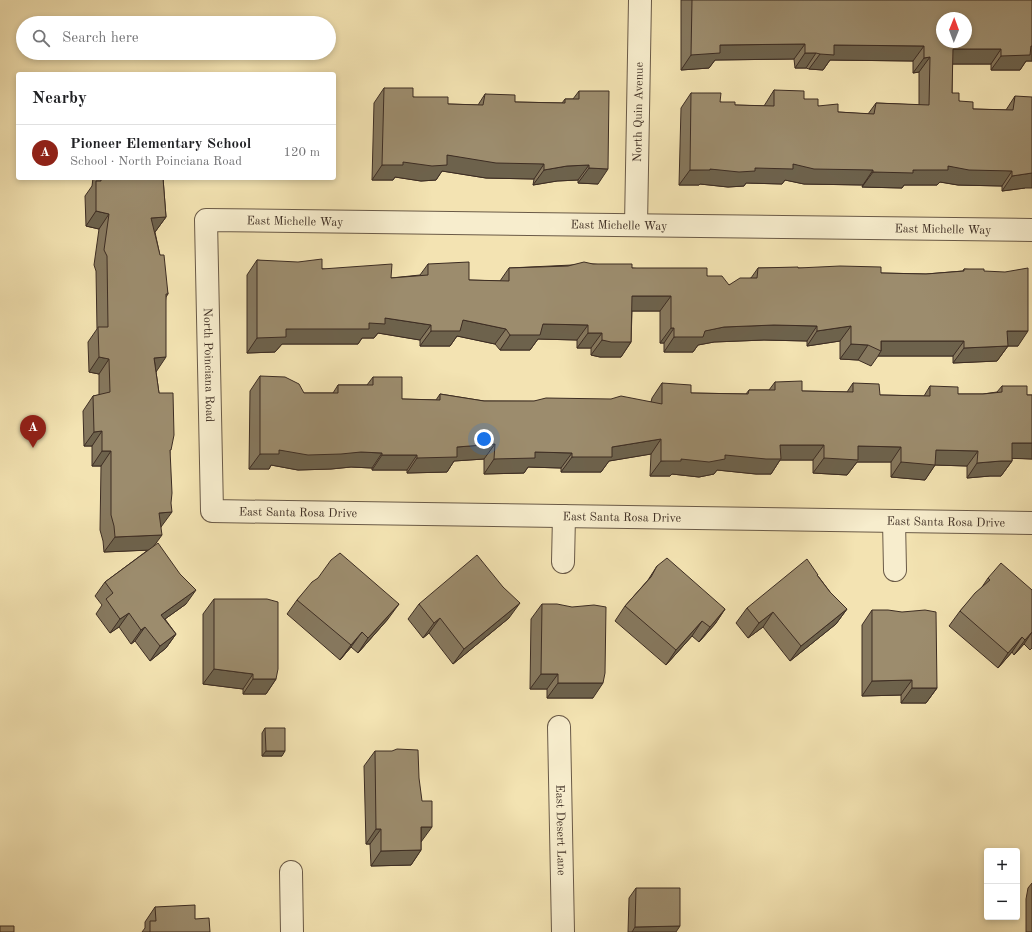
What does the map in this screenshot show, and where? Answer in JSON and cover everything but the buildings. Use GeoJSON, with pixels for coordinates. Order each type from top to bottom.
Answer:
{"type":"FeatureCollection","features":[{"type":"Feature","properties":{"kind":"street","name":"North Quin Avenue"},"geometry":{"type":"LineString","coordinates":[[636,225],[640,0]]}},
{"type":"Feature","properties":{"kind":"street","name":"East Michelle Way"},"geometry":{"type":"LineString","coordinates":[[206,220],[1032,230]]}},
{"type":"Feature","properties":{"kind":"street","name":"North Poinciana Road"},"geometry":{"type":"LineString","coordinates":[[206,220],[212,510]]}},
{"type":"Feature","properties":{"kind":"street","name":"East Santa Rosa Drive"},"geometry":{"type":"LineString","coordinates":[[212,510],[1032,523]]}},
{"type":"Feature","properties":{"kind":"street"},"geometry":{"type":"LineString","coordinates":[[563,562],[564,516]]}},
{"type":"Feature","properties":{"kind":"street"},"geometry":{"type":"LineString","coordinates":[[894,521],[895,570]]}},
{"type":"Feature","properties":{"kind":"street","name":"East Desert Lane"},"geometry":{"type":"LineString","coordinates":[[559,727],[563,932]]}},
{"type":"Feature","properties":{"kind":"street"},"geometry":{"type":"LineString","coordinates":[[291,872],[292,932]]}},
{"type":"Feature","properties":{"kind":"place","name":"Pioneer Elementary School"},"geometry":{"type":"Point","coordinates":[33,448]}}]}
